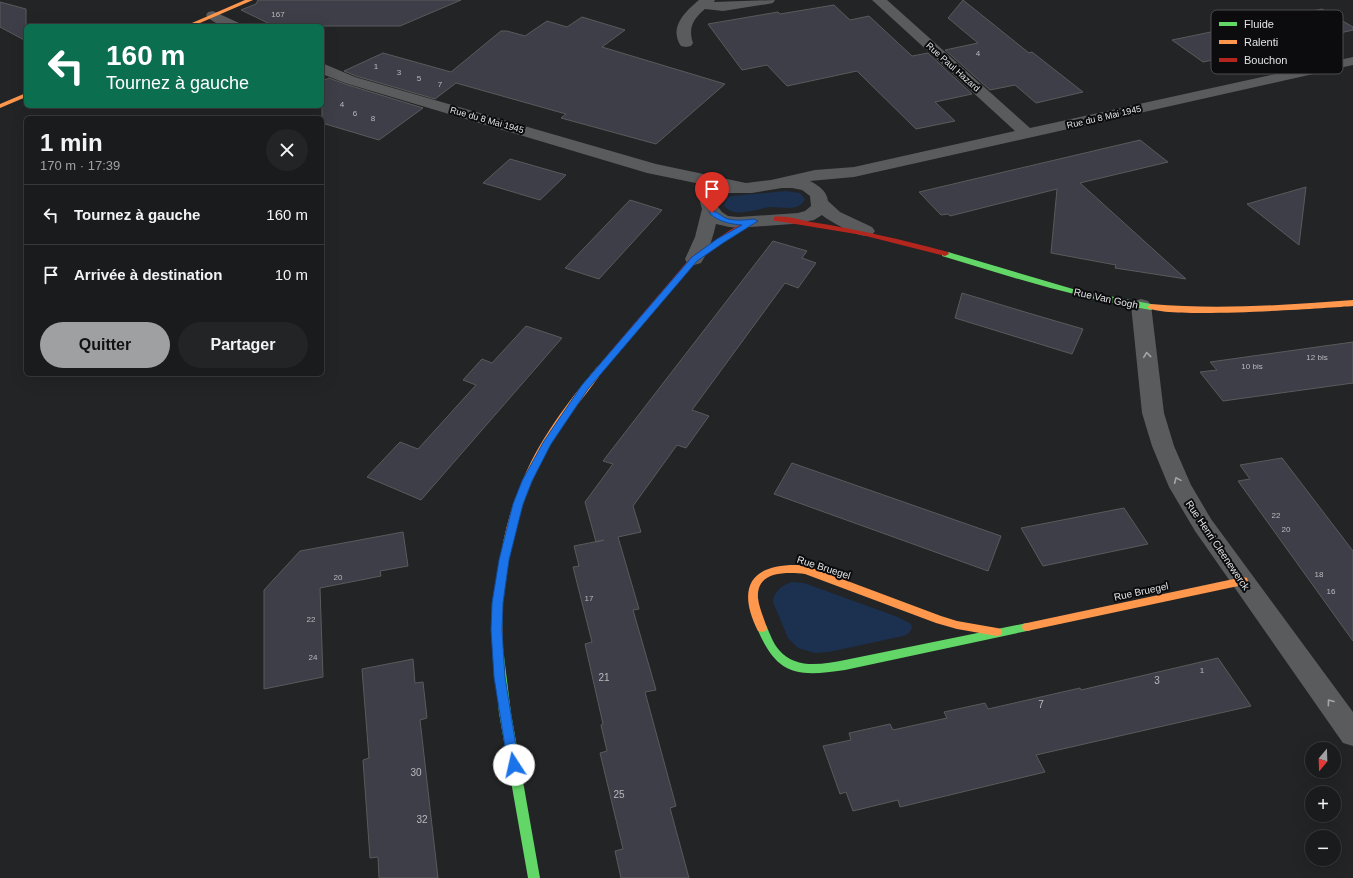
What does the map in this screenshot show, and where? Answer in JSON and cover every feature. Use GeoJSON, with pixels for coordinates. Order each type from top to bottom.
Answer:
{"type":"FeatureCollection","features":[{"type":"Feature","properties":{"kind":"street"},"geometry":{"type":"LineString","coordinates":[[193,24],[250,0]]}},
{"type":"Feature","properties":{"kind":"street"},"geometry":{"type":"LineString","coordinates":[[686,43],[682,34],[683,26],[690,16],[705,3],[722,7],[768,0]]}},
{"type":"Feature","properties":{"kind":"street","name":"Rue Paul Hazard"},"geometry":{"type":"LineString","coordinates":[[879,0],[1027,134]]}},
{"type":"Feature","properties":{"kind":"street"},"geometry":{"type":"LineString","coordinates":[[213,15],[230,24]]}},
{"type":"Feature","properties":{"kind":"street","name":"Rue du 8 Mai 1945"},"geometry":{"type":"LineString","coordinates":[[1343,63],[1353,61]]}},
{"type":"Feature","properties":{"kind":"street","name":"Rue du 8 Mai 1945"},"geometry":{"type":"LineString","coordinates":[[324,69],[350,80],[653,169],[744,188]]}},
{"type":"Feature","properties":{"kind":"street","name":"Rue du 8 Mai 1945"},"geometry":{"type":"LineString","coordinates":[[782,183],[814,175],[854,172],[1295,74]]}},
{"type":"Feature","properties":{"kind":"street"},"geometry":{"type":"LineString","coordinates":[[0,106],[24,96]]}},
{"type":"Feature","properties":{"kind":"street","name":"Rue du 8 Mai 1945"},"geometry":{"type":"LineString","coordinates":[[653,169],[689,189],[709,208],[715,216],[728,222],[744,223],[807,216],[815,212],[819,198],[828,184],[854,172]]}},
{"type":"Feature","properties":{"kind":"street"},"geometry":{"type":"LineString","coordinates":[[694,259],[704,237],[710,198],[719,191],[728,188],[744,188],[782,183]]}},
{"type":"Feature","properties":{"kind":"street","name":"Rue Van Gogh"},"geometry":{"type":"LineString","coordinates":[[782,183],[803,185],[819,198],[834,216],[866,231]]}},
{"type":"Feature","properties":{"kind":"street","name":"Rue Van Gogh"},"geometry":{"type":"LineString","coordinates":[[777,219],[810,222],[866,231],[1085,295],[1141,305],[1179,309],[1232,311],[1353,303]]}},
{"type":"Feature","properties":{"kind":"street"},"geometry":{"type":"LineString","coordinates":[[534,878],[508,736],[496,630],[504,560],[518,504],[527,481],[558,425],[585,387],[694,259],[720,241],[754,221]]}},
{"type":"Feature","properties":{"kind":"street","name":"Rue Henri Cleenewerck"},"geometry":{"type":"LineString","coordinates":[[1141,305],[1153,413],[1163,446],[1180,487],[1203,525],[1353,734]]}},
{"type":"Feature","properties":{"kind":"street","name":"Rue Bruegel"},"geometry":{"type":"LineString","coordinates":[[998,632],[957,625],[940,620],[806,570],[791,568],[769,572],[762,576],[754,587],[753,596],[766,639],[781,660],[798,667],[819,668],[845,665],[1243,581]]}},
{"type":"Feature","properties":{"kind":"shaded area"},"geometry":{"type":"Polygon","coordinates":[[[786,191],[800,193],[805,199],[802,204],[796,207],[771,207],[746,212],[733,212],[724,205],[727,198],[731,196],[786,191]]]}},
{"type":"Feature","properties":{"kind":"shaded area"},"geometry":{"type":"Polygon","coordinates":[[[792,582],[804,583],[898,617],[911,624],[912,628],[908,634],[903,636],[829,652],[814,653],[798,648],[788,638],[773,602],[773,598],[779,589],[792,582]]]}},
{"type":"Feature","properties":{"kind":"building"},"geometry":{"type":"Polygon","coordinates":[[[258,0],[461,0],[400,26],[270,24],[241,10],[256,4],[258,0]]]}},
{"type":"Feature","properties":{"kind":"building"},"geometry":{"type":"Polygon","coordinates":[[[963,0],[1029,53],[1032,52],[1083,92],[1036,103],[1015,85],[990,90],[945,50],[978,43],[948,18],[963,0]]]}},
{"type":"Feature","properties":{"kind":"building"},"geometry":{"type":"Polygon","coordinates":[[[0,2],[26,9],[24,40],[0,27],[0,2]]]}},
{"type":"Feature","properties":{"kind":"building"},"geometry":{"type":"Polygon","coordinates":[[[834,5],[850,20],[869,16],[912,56],[928,53],[972,94],[935,102],[955,121],[916,129],[857,71],[787,86],[767,65],[742,70],[708,24],[778,12],[780,14],[834,5]]]}},
{"type":"Feature","properties":{"kind":"building"},"geometry":{"type":"Polygon","coordinates":[[[582,17],[625,30],[602,47],[725,84],[656,144],[561,118],[566,114],[456,83],[435,99],[356,76],[344,71],[383,53],[451,72],[501,31],[507,31],[525,36],[547,21],[567,27],[582,17]]]}},
{"type":"Feature","properties":{"kind":"building"},"geometry":{"type":"Polygon","coordinates":[[[1343,21],[1353,27],[1353,30],[1343,32],[1343,21]]]}},
{"type":"Feature","properties":{"kind":"building"},"geometry":{"type":"Polygon","coordinates":[[[1211,32],[1211,60],[1203,62],[1172,40],[1211,32]]]}},
{"type":"Feature","properties":{"kind":"building"},"geometry":{"type":"Polygon","coordinates":[[[329,78],[423,108],[379,140],[324,124],[322,108],[324,108],[324,80],[329,78]]]}},
{"type":"Feature","properties":{"kind":"building"},"geometry":{"type":"Polygon","coordinates":[[[1140,140],[1168,162],[1080,183],[1186,279],[1115,268],[1116,265],[1051,253],[1057,189],[950,216],[948,214],[941,215],[919,192],[1140,140]]]}},
{"type":"Feature","properties":{"kind":"building"},"geometry":{"type":"Polygon","coordinates":[[[510,159],[566,175],[540,200],[483,183],[510,159]]]}},
{"type":"Feature","properties":{"kind":"building"},"geometry":{"type":"Polygon","coordinates":[[[1306,187],[1299,245],[1247,204],[1306,187]]]}},
{"type":"Feature","properties":{"kind":"building"},"geometry":{"type":"Polygon","coordinates":[[[630,200],[662,210],[599,279],[565,268],[630,200]]]}},
{"type":"Feature","properties":{"kind":"building"},"geometry":{"type":"Polygon","coordinates":[[[773,241],[807,251],[802,258],[816,263],[798,288],[785,283],[692,410],[709,416],[686,448],[677,445],[633,506],[641,532],[618,537],[639,609],[633,610],[656,690],[645,692],[676,806],[670,808],[689,878],[621,878],[615,851],[623,849],[600,753],[607,751],[601,725],[603,724],[585,644],[592,642],[573,567],[579,566],[574,546],[596,542],[585,502],[613,464],[603,461],[773,241]]]}},
{"type":"Feature","properties":{"kind":"building"},"geometry":{"type":"Polygon","coordinates":[[[962,293],[1083,329],[1072,354],[955,318],[962,293]]]}},
{"type":"Feature","properties":{"kind":"building"},"geometry":{"type":"Polygon","coordinates":[[[526,326],[562,338],[421,500],[367,477],[400,442],[418,449],[476,385],[463,380],[482,359],[492,363],[526,326]]]}},
{"type":"Feature","properties":{"kind":"building"},"geometry":{"type":"Polygon","coordinates":[[[1353,342],[1353,383],[1223,401],[1200,372],[1217,370],[1210,362],[1353,342]]]}},
{"type":"Feature","properties":{"kind":"building"},"geometry":{"type":"Polygon","coordinates":[[[1282,458],[1353,551],[1353,641],[1238,481],[1250,479],[1240,465],[1282,458]]]}},
{"type":"Feature","properties":{"kind":"building"},"geometry":{"type":"Polygon","coordinates":[[[792,463],[1001,536],[988,571],[774,494],[792,463]]]}},
{"type":"Feature","properties":{"kind":"building"},"geometry":{"type":"Polygon","coordinates":[[[1124,508],[1148,544],[1043,566],[1021,528],[1124,508]]]}},
{"type":"Feature","properties":{"kind":"building"},"geometry":{"type":"Polygon","coordinates":[[[403,532],[408,566],[380,571],[381,576],[320,588],[323,677],[264,689],[264,590],[300,551],[403,532]]]}},
{"type":"Feature","properties":{"kind":"building"},"geometry":{"type":"Polygon","coordinates":[[[1218,658],[1251,706],[1036,755],[1045,772],[900,807],[898,800],[853,811],[846,792],[840,794],[823,746],[851,740],[849,733],[890,724],[893,730],[947,718],[944,712],[985,703],[988,709],[1080,688],[1081,690],[1218,658]]]}},
{"type":"Feature","properties":{"kind":"building"},"geometry":{"type":"Polygon","coordinates":[[[413,659],[415,683],[423,682],[427,718],[420,720],[438,878],[379,878],[378,857],[370,858],[363,760],[369,758],[362,669],[413,659]]]}},
{"type":"Feature","properties":{"kind":"traffic: fast"},"geometry":{"type":"LineString","coordinates":[[945,254],[1073,292],[1151,307]]}},
{"type":"Feature","properties":{"kind":"traffic: fast"},"geometry":{"type":"LineString","coordinates":[[762,628],[768,643],[776,654],[784,661],[794,666],[817,668],[845,665],[1027,627]]}},
{"type":"Feature","properties":{"kind":"traffic: fast"},"geometry":{"type":"LineString","coordinates":[[498,648],[505,713],[534,878]]}},
{"type":"Feature","properties":{"kind":"traffic: slow"},"geometry":{"type":"LineString","coordinates":[[193,24],[250,0]]}},
{"type":"Feature","properties":{"kind":"traffic: slow"},"geometry":{"type":"LineString","coordinates":[[0,106],[24,96]]}},
{"type":"Feature","properties":{"kind":"traffic: slow"},"geometry":{"type":"LineString","coordinates":[[1151,307],[1227,310],[1353,303]]}},
{"type":"Feature","properties":{"kind":"traffic: slow"},"geometry":{"type":"LineString","coordinates":[[498,648],[497,631],[501,581],[506,552],[518,504],[542,450],[576,399],[600,369]]}},
{"type":"Feature","properties":{"kind":"traffic: slow"},"geometry":{"type":"LineString","coordinates":[[762,628],[755,609],[753,597],[754,587],[757,580],[763,575],[771,572],[798,569],[806,570],[940,620],[957,625],[997,632]]}},
{"type":"Feature","properties":{"kind":"traffic: slow"},"geometry":{"type":"LineString","coordinates":[[1027,627],[1243,581]]}},
{"type":"Feature","properties":{"kind":"traffic: jam"},"geometry":{"type":"LineString","coordinates":[[777,219],[862,233],[945,254]]}},
{"type":"Feature","properties":{"kind":"traffic: jam"},"geometry":{"type":"LineString","coordinates":[[600,369],[694,259],[733,232],[754,221]]}},
{"type":"Feature","properties":{"kind":"route"},"geometry":{"type":"LineString","coordinates":[[514,765],[500,677],[496,630],[500,581],[510,532],[518,504],[527,481],[547,443],[564,415],[585,387],[694,259],[733,232],[754,221],[744,223],[728,222],[712,213]]}}]}
